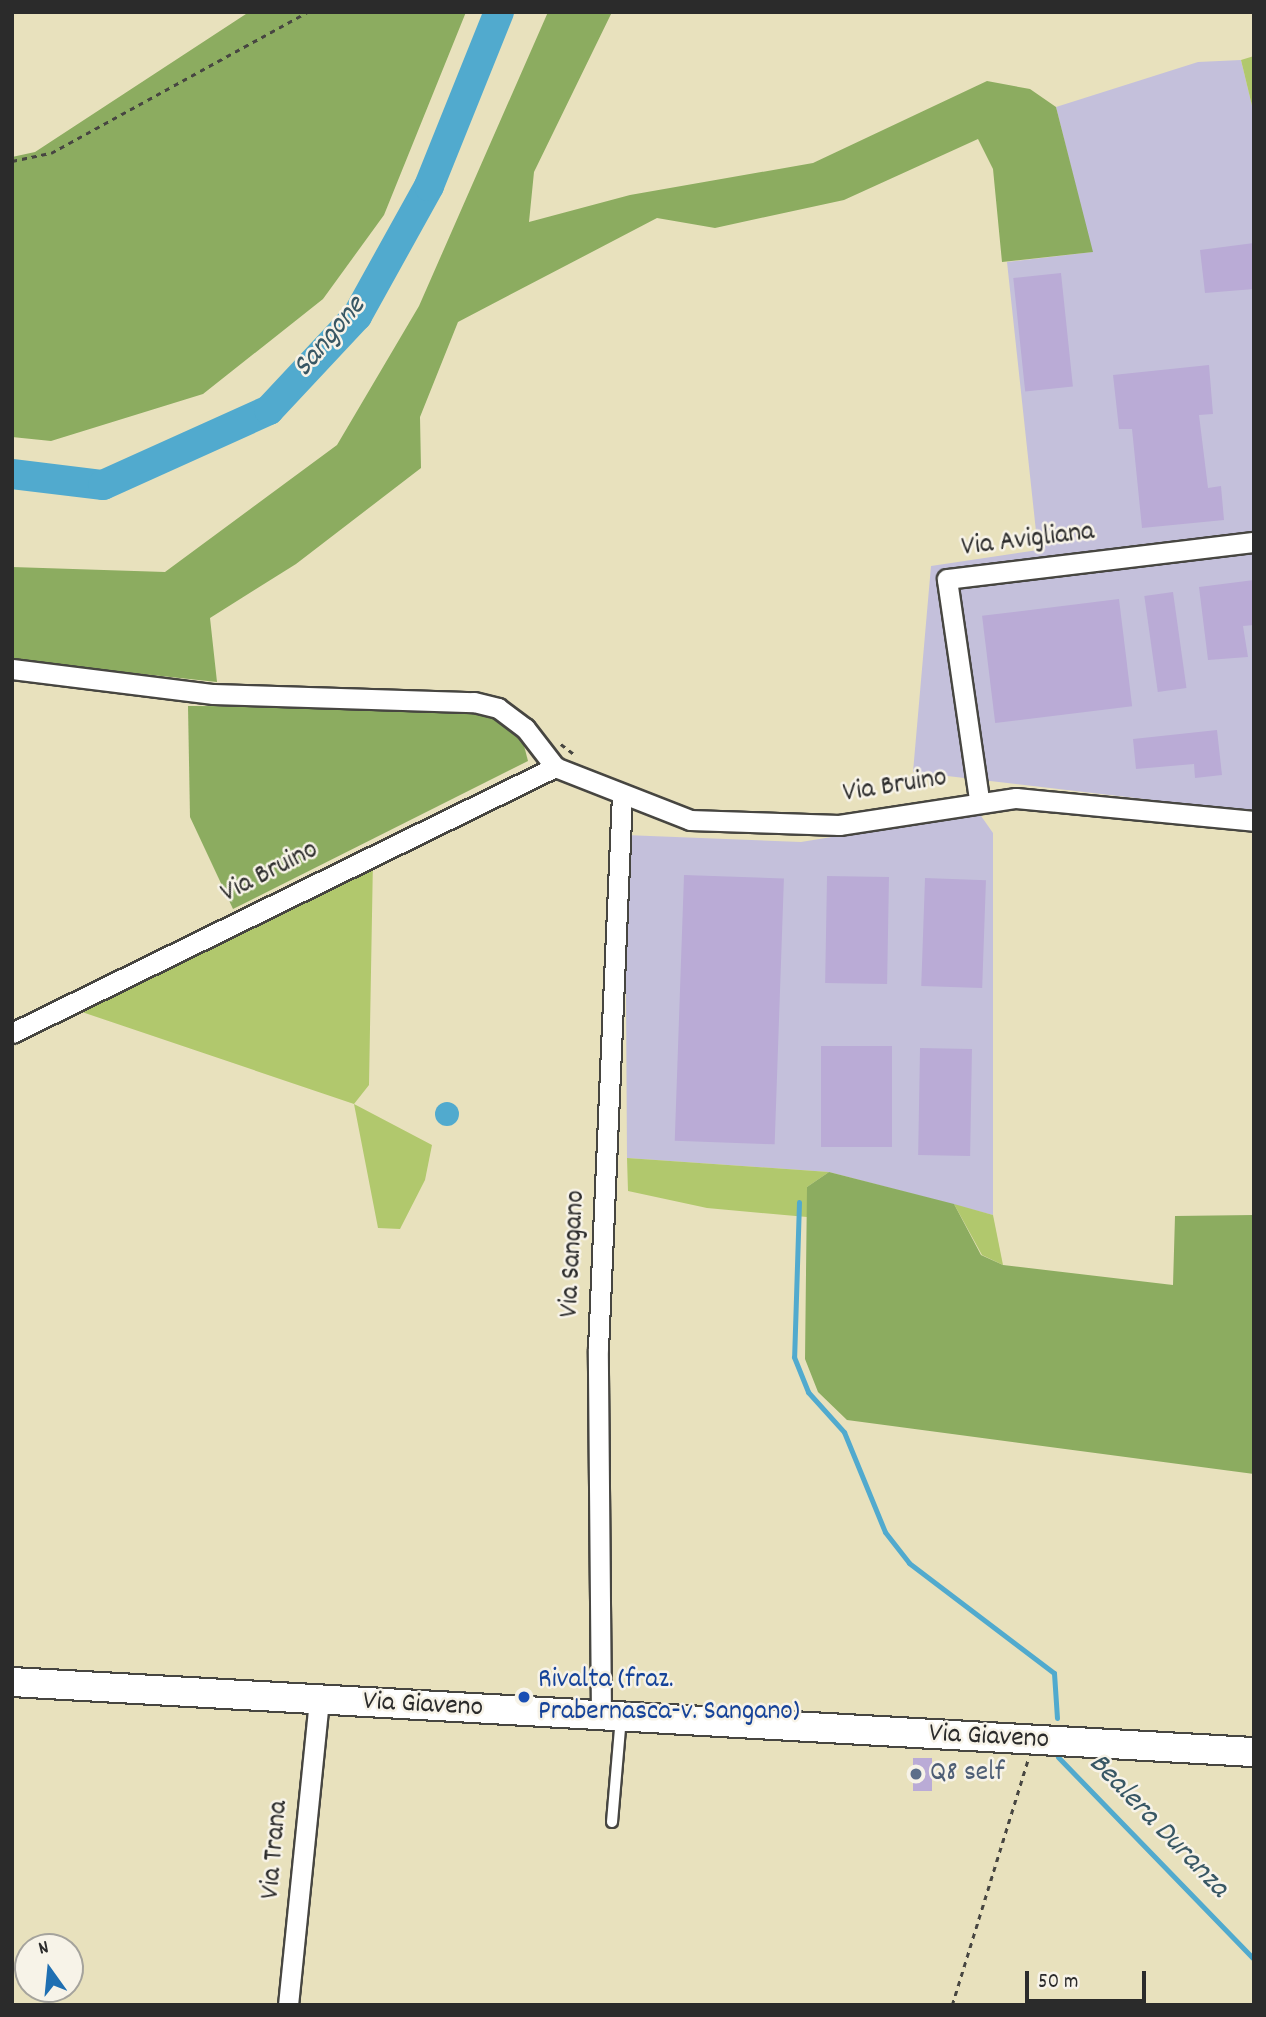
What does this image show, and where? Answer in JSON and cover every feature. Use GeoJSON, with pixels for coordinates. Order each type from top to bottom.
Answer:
{"type":"FeatureCollection","features":[{"type":"Feature","properties":{"kind":"main road","name":"Via Giaveno"},"geometry":{"type":"LineString","coordinates":[[12,1682],[1254,1752]]}},
{"type":"Feature","properties":{"kind":"street","name":"Via Avigliana"},"geometry":{"type":"LineString","coordinates":[[979,799],[947,579],[1254,541]]}},
{"type":"Feature","properties":{"kind":"street"},"geometry":{"type":"LineString","coordinates":[[12,669],[213,694],[474,702],[498,708],[525,728],[555,766]]}},
{"type":"Feature","properties":{"kind":"street","name":"Via Bruino"},"geometry":{"type":"LineString","coordinates":[[12,1033],[555,766],[571,768],[622,795],[690,820],[736,825],[897,821],[979,799],[1254,821]]}},
{"type":"Feature","properties":{"kind":"street","name":"Via Sangano"},"geometry":{"type":"LineString","coordinates":[[611,1716],[597,1349],[622,795]]}},
{"type":"Feature","properties":{"kind":"street","name":"Via Trana"},"geometry":{"type":"LineString","coordinates":[[288,2005],[318,1701]]}},
{"type":"Feature","properties":{"kind":"lane"},"geometry":{"type":"LineString","coordinates":[[611,1716],[612,1822]]}},
{"type":"Feature","properties":{"kind":"path"},"geometry":{"type":"LineString","coordinates":[[12,161],[51,153],[307,12]]}},
{"type":"Feature","properties":{"kind":"path"},"geometry":{"type":"LineString","coordinates":[[558,741],[586,764]]}},
{"type":"Feature","properties":{"kind":"path"},"geometry":{"type":"LineString","coordinates":[[952,2005],[1035,1740]]}},
{"type":"Feature","properties":{"kind":"shaded area"},"geometry":{"type":"Polygon","coordinates":[[[1241,60],[1254,114],[1254,812],[913,772],[931,566],[1038,550],[1007,262],[1092,252],[1056,107],[1198,62],[1241,60]]]}},
{"type":"Feature","properties":{"kind":"shaded area"},"geometry":{"type":"Polygon","coordinates":[[[979,813],[993,833],[993,1215],[829,1172],[627,1158],[625,835],[801,842],[979,813]]]}},
{"type":"Feature","properties":{"kind":"green space"},"geometry":{"type":"Polygon","coordinates":[[[249,12],[466,12],[384,215],[323,299],[203,394],[51,441],[12,437],[12,157],[35,152],[249,12]]]}},
{"type":"Feature","properties":{"kind":"green space"},"geometry":{"type":"Polygon","coordinates":[[[548,12],[612,12],[534,172],[529,222],[630,195],[813,163],[987,81],[1030,89],[1056,107],[1093,252],[1002,262],[993,169],[978,139],[844,200],[715,228],[657,218],[458,322],[420,417],[421,468],[296,564],[210,618],[217,682],[12,660],[12,567],[165,572],[337,445],[419,306],[548,12]]]}},
{"type":"Feature","properties":{"kind":"green space"},"geometry":{"type":"Polygon","coordinates":[[[1254,56],[1254,114],[1241,60],[1254,56]]]}},
{"type":"Feature","properties":{"kind":"green space"},"geometry":{"type":"Polygon","coordinates":[[[188,706],[473,707],[495,714],[521,734],[528,761],[233,909],[190,817],[188,706]]]}},
{"type":"Feature","properties":{"kind":"green space"},"geometry":{"type":"Polygon","coordinates":[[[373,859],[369,1085],[354,1104],[79,1011],[373,859]]]}},
{"type":"Feature","properties":{"kind":"green space"},"geometry":{"type":"Polygon","coordinates":[[[354,1104],[432,1145],[425,1180],[400,1229],[378,1228],[354,1104]]]}},
{"type":"Feature","properties":{"kind":"green space"},"geometry":{"type":"Polygon","coordinates":[[[627,1158],[829,1172],[807,1187],[807,1217],[707,1208],[628,1191],[627,1158]]]}},
{"type":"Feature","properties":{"kind":"green space"},"geometry":{"type":"Polygon","coordinates":[[[829,1172],[954,1204],[981,1255],[1003,1265],[1173,1285],[1175,1216],[1254,1215],[1254,1474],[847,1420],[818,1392],[805,1359],[807,1187],[829,1172]]]}},
{"type":"Feature","properties":{"kind":"green space"},"geometry":{"type":"Polygon","coordinates":[[[954,1204],[993,1215],[1003,1265],[982,1255],[954,1204]]]}},
{"type":"Feature","properties":{"kind":"water"},"geometry":{"type":"Polygon","coordinates":[[[447,1102],[455,1106],[459,1114],[455,1122],[447,1126],[439,1122],[435,1114],[439,1106],[447,1102]]]}},
{"type":"Feature","properties":{"kind":"building"},"geometry":{"type":"Polygon","coordinates":[[[1254,243],[1254,289],[1205,293],[1200,250],[1254,243]]]}},
{"type":"Feature","properties":{"kind":"building"},"geometry":{"type":"Polygon","coordinates":[[[1061,273],[1073,386],[1025,391],[1013,278],[1061,273]]]}},
{"type":"Feature","properties":{"kind":"building"},"geometry":{"type":"Polygon","coordinates":[[[1209,365],[1213,414],[1199,415],[1208,488],[1221,486],[1224,520],[1142,528],[1132,429],[1119,429],[1113,375],[1209,365]]]}},
{"type":"Feature","properties":{"kind":"building"},"geometry":{"type":"Polygon","coordinates":[[[1254,580],[1254,625],[1243,626],[1248,657],[1208,660],[1199,587],[1254,580]]]}},
{"type":"Feature","properties":{"kind":"building"},"geometry":{"type":"Polygon","coordinates":[[[1173,592],[1186,688],[1158,692],[1144,596],[1173,592]]]}},
{"type":"Feature","properties":{"kind":"building"},"geometry":{"type":"Polygon","coordinates":[[[1119,599],[1132,706],[995,723],[982,616],[1119,599]]]}},
{"type":"Feature","properties":{"kind":"building"},"geometry":{"type":"Polygon","coordinates":[[[1217,730],[1222,775],[1195,778],[1194,764],[1136,769],[1133,739],[1217,730]]]}},
{"type":"Feature","properties":{"kind":"building"},"geometry":{"type":"Polygon","coordinates":[[[684,875],[784,878],[775,1144],[675,1141],[684,875]]]}},
{"type":"Feature","properties":{"kind":"building"},"geometry":{"type":"Polygon","coordinates":[[[827,876],[889,877],[887,984],[825,983],[827,876]]]}},
{"type":"Feature","properties":{"kind":"building"},"geometry":{"type":"Polygon","coordinates":[[[925,878],[986,880],[982,988],[921,986],[925,878]]]}},
{"type":"Feature","properties":{"kind":"building"},"geometry":{"type":"Polygon","coordinates":[[[821,1046],[892,1046],[892,1147],[821,1147],[821,1046]]]}},
{"type":"Feature","properties":{"kind":"building"},"geometry":{"type":"Polygon","coordinates":[[[920,1048],[972,1049],[970,1156],[918,1155],[920,1048]]]}},
{"type":"Feature","properties":{"kind":"building"},"geometry":{"type":"Polygon","coordinates":[[[913,1758],[932,1758],[932,1791],[913,1791],[913,1758]]]}},
{"type":"Feature","properties":{"kind":"waterway","name":"Sangone"},"geometry":{"type":"LineString","coordinates":[[12,474],[103,485],[269,410],[357,316],[429,186],[499,12]]}},
{"type":"Feature","properties":{"kind":"waterway","name":"Bealera Duranza"},"geometry":{"type":"LineString","coordinates":[[799,1202],[794,1357],[808,1392],[844,1432],[885,1532],[909,1563],[1054,1673],[1057,1718]]}},
{"type":"Feature","properties":{"kind":"waterway","name":"Bealera Duranza"},"geometry":{"type":"LineString","coordinates":[[1058,1757],[1254,1959]]}},
{"type":"Feature","properties":{"kind":"place","name":"Rivalta (fraz. Prabernasca-v. Sangano)"},"geometry":{"type":"Point","coordinates":[524,1697]}},
{"type":"Feature","properties":{"kind":"place","name":"Q8 self"},"geometry":{"type":"Point","coordinates":[916,1774]}}]}
